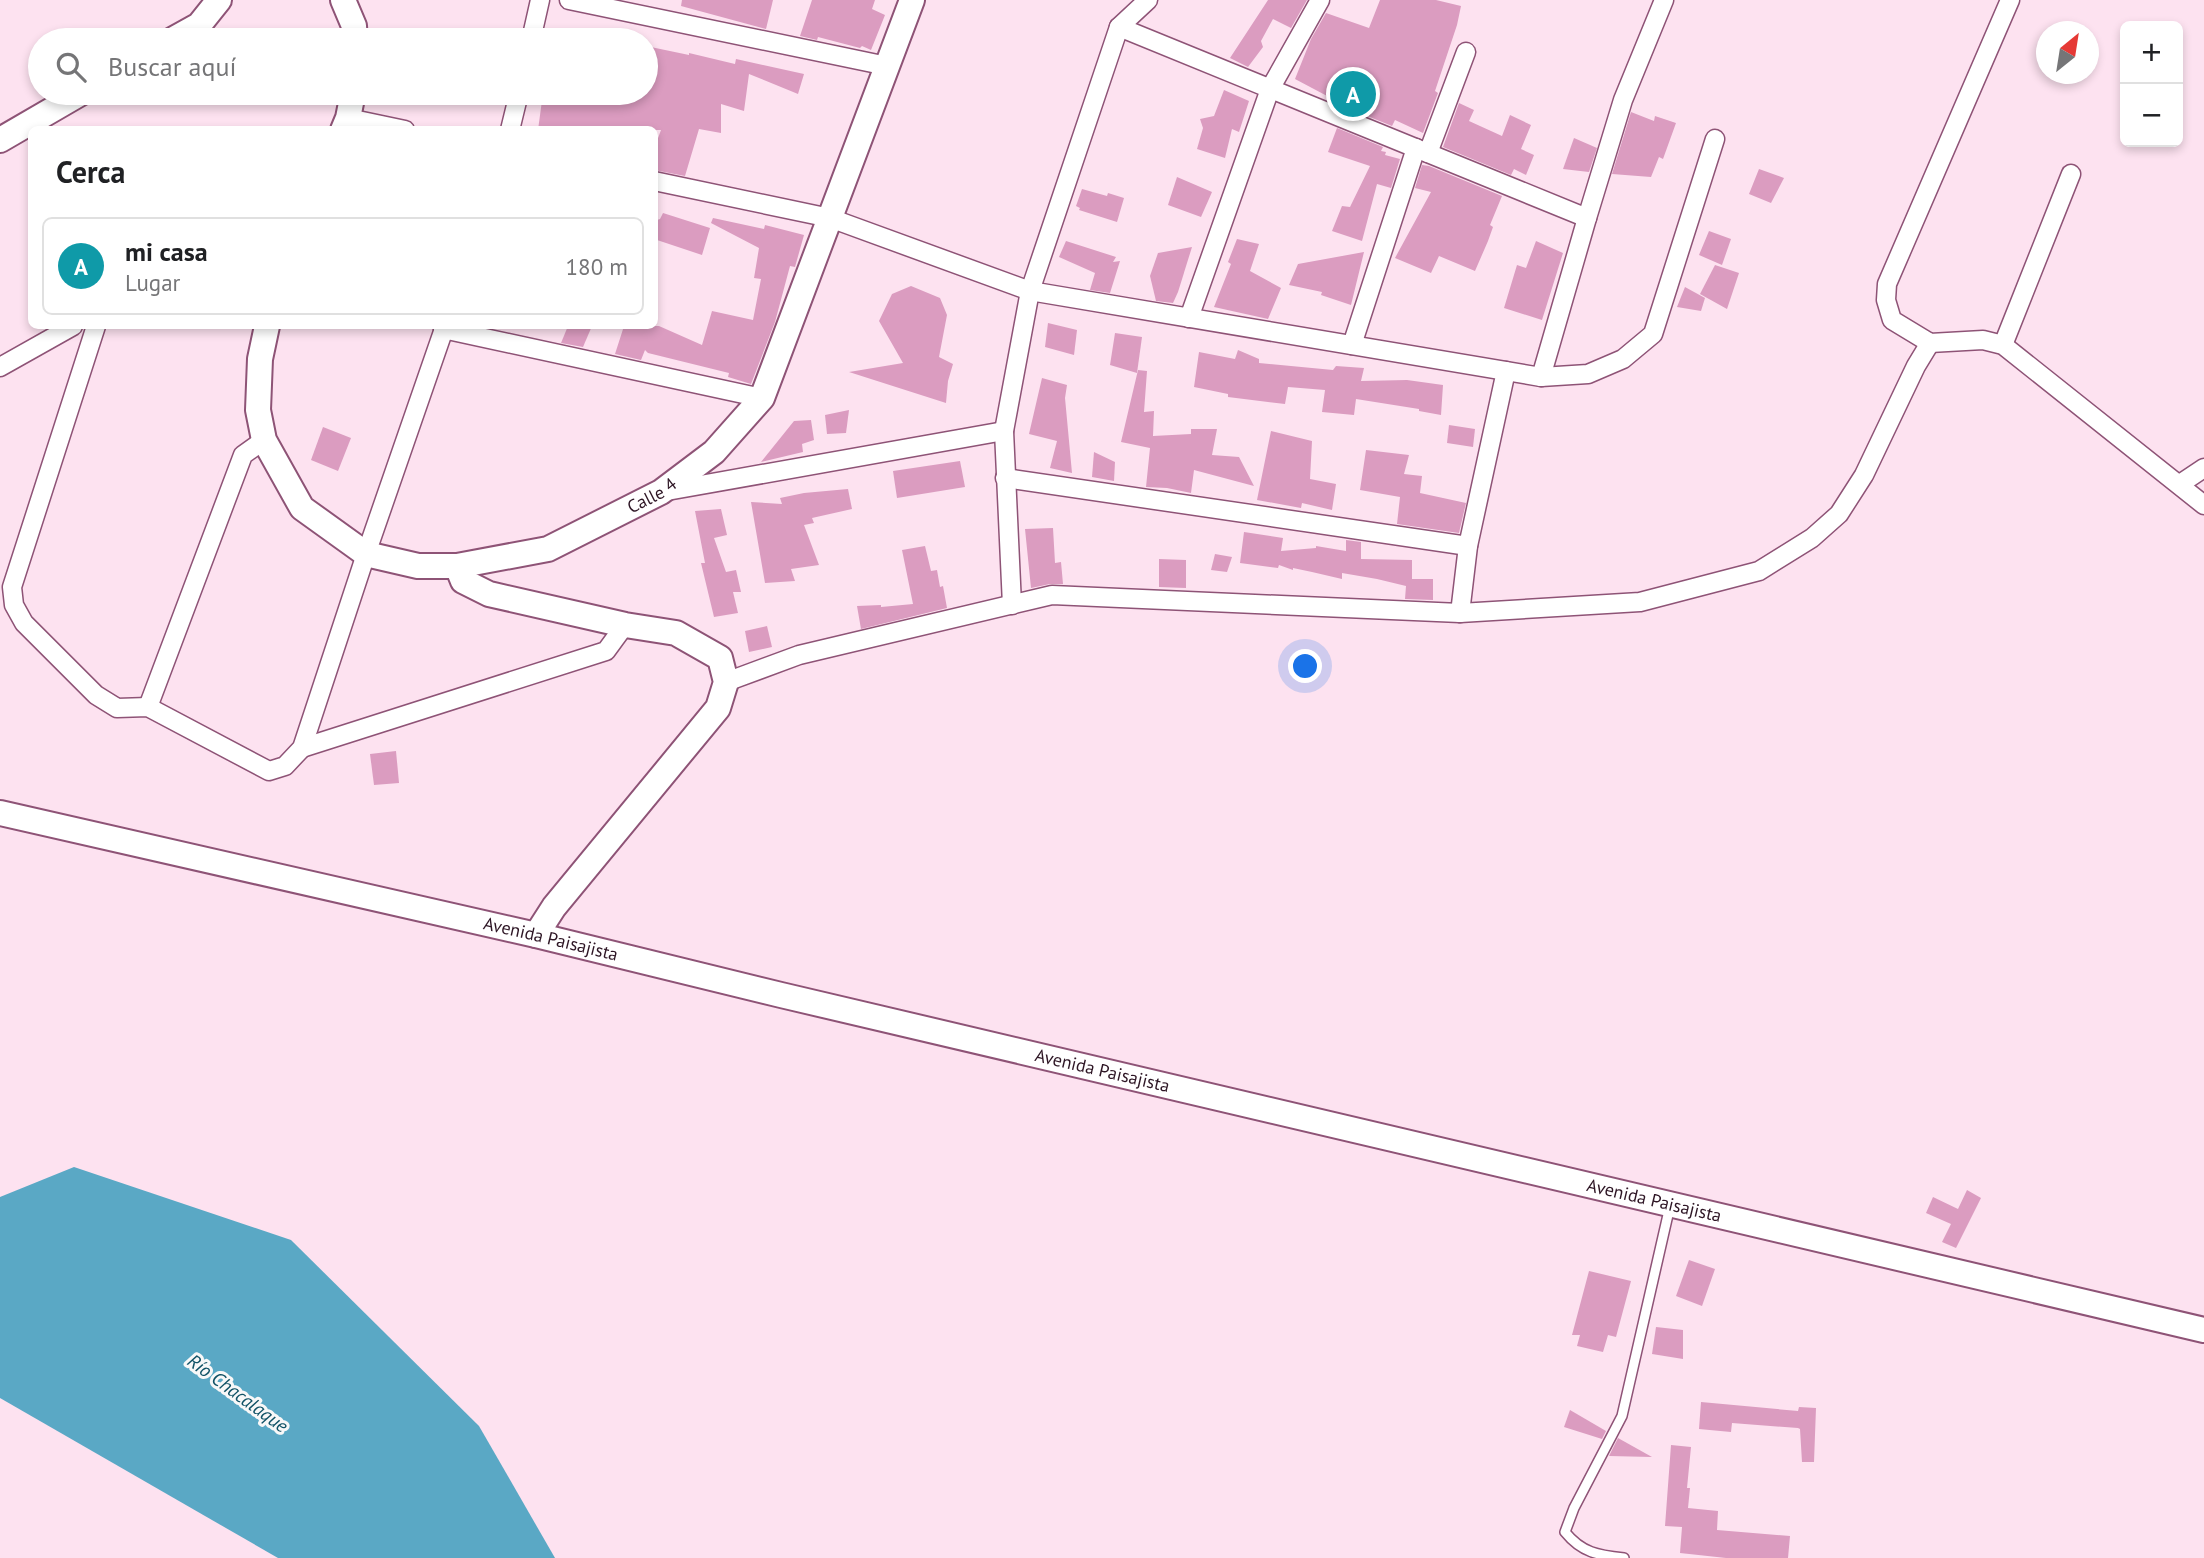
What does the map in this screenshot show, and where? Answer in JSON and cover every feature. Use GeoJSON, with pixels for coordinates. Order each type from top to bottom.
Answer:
{"type":"FeatureCollection","features":[{"type":"Feature","properties":{"kind":"main road"},"geometry":{"type":"LineString","coordinates":[[194,28],[219,0]]}},
{"type":"Feature","properties":{"kind":"main road"},"geometry":{"type":"LineString","coordinates":[[343,0],[354,28]]}},
{"type":"Feature","properties":{"kind":"main road","name":"Calle 4"},"geometry":{"type":"LineString","coordinates":[[266,329],[261,359],[258,410],[264,440],[302,509],[366,554],[418,566],[457,566],[548,549],[661,492],[714,453],[762,398],[912,0]]}},
{"type":"Feature","properties":{"kind":"main road"},"geometry":{"type":"LineString","coordinates":[[0,140],[60,105]]}},
{"type":"Feature","properties":{"kind":"main road"},"geometry":{"type":"LineString","coordinates":[[345,124],[350,105]]}},
{"type":"Feature","properties":{"kind":"main road"},"geometry":{"type":"LineString","coordinates":[[457,566],[463,581],[489,594],[625,625],[676,633],[720,658],[726,682],[718,708],[554,907],[536,935]]}},
{"type":"Feature","properties":{"kind":"main road","name":"Avenida Paisajista"},"geometry":{"type":"LineString","coordinates":[[0,813],[536,935],[821,1005],[2204,1330]]}},
{"type":"Feature","properties":{"kind":"street"},"geometry":{"type":"LineString","coordinates":[[534,28],[540,0]]}},
{"type":"Feature","properties":{"kind":"street"},"geometry":{"type":"LineString","coordinates":[[569,0],[887,66]]}},
{"type":"Feature","properties":{"kind":"street"},"geometry":{"type":"LineString","coordinates":[[1012,605],[1004,431],[1030,291],[1119,27],[1148,0]]}},
{"type":"Feature","properties":{"kind":"street"},"geometry":{"type":"LineString","coordinates":[[1189,318],[1270,89],[1320,0]]}},
{"type":"Feature","properties":{"kind":"street"},"geometry":{"type":"LineString","coordinates":[[1541,377],[1623,100],[1664,0]]}},
{"type":"Feature","properties":{"kind":"street"},"geometry":{"type":"LineString","coordinates":[[2010,0],[1887,284],[1886,300],[1892,320],[1930,342],[1983,340],[2003,345],[2204,505]]}},
{"type":"Feature","properties":{"kind":"street"},"geometry":{"type":"LineString","coordinates":[[1119,27],[1587,218]]}},
{"type":"Feature","properties":{"kind":"street"},"geometry":{"type":"LineString","coordinates":[[1352,345],[1422,151],[1466,52]]}},
{"type":"Feature","properties":{"kind":"street"},"geometry":{"type":"LineString","coordinates":[[511,126],[516,105]]}},
{"type":"Feature","properties":{"kind":"street"},"geometry":{"type":"LineString","coordinates":[[345,124],[365,126]]}},
{"type":"Feature","properties":{"kind":"street"},"geometry":{"type":"LineString","coordinates":[[658,182],[830,218],[1030,291],[1541,377],[1588,374],[1623,359],[1653,334],[1715,138]]}},
{"type":"Feature","properties":{"kind":"street"},"geometry":{"type":"LineString","coordinates":[[2003,345],[2071,174]]}},
{"type":"Feature","properties":{"kind":"street"},"geometry":{"type":"LineString","coordinates":[[0,368],[68,329]]}},
{"type":"Feature","properties":{"kind":"street"},"geometry":{"type":"LineString","coordinates":[[95,329],[12,587],[15,605],[24,623],[96,695],[117,708],[148,707],[269,771],[285,766],[302,748],[443,329]]}},
{"type":"Feature","properties":{"kind":"street"},"geometry":{"type":"LineString","coordinates":[[453,329],[762,398]]}},
{"type":"Feature","properties":{"kind":"street"},"geometry":{"type":"LineString","coordinates":[[726,682],[799,655],[1052,595],[1460,613],[1640,602],[1759,571],[1812,538],[1839,514],[1864,475],[1930,342]]}},
{"type":"Feature","properties":{"kind":"street"},"geometry":{"type":"LineString","coordinates":[[1460,613],[1468,546],[1506,371]]}},
{"type":"Feature","properties":{"kind":"street"},"geometry":{"type":"LineString","coordinates":[[661,492],[1004,431]]}},
{"type":"Feature","properties":{"kind":"street"},"geometry":{"type":"LineString","coordinates":[[148,707],[243,455],[264,440]]}},
{"type":"Feature","properties":{"kind":"street"},"geometry":{"type":"LineString","coordinates":[[2180,484],[2204,468]]}},
{"type":"Feature","properties":{"kind":"street"},"geometry":{"type":"LineString","coordinates":[[1005,478],[1468,546]]}},
{"type":"Feature","properties":{"kind":"street"},"geometry":{"type":"LineString","coordinates":[[302,748],[606,651],[625,625]]}},
{"type":"Feature","properties":{"kind":"lane"},"geometry":{"type":"LineString","coordinates":[[1624,1558],[1604,1556],[1576,1546],[1566,1532],[1574,1508],[1622,1416],[1671,1204]]}},
{"type":"Feature","properties":{"kind":"water","name":"Río Chacalaque"},"geometry":{"type":"Polygon","coordinates":[[[74,1167],[291,1240],[479,1426],[555,1558],[278,1558],[0,1398],[0,1197],[74,1167]]]}},
{"type":"Feature","properties":{"kind":"building"},"geometry":{"type":"Polygon","coordinates":[[[682,0],[773,0],[766,29],[681,6],[682,0]]]}},
{"type":"Feature","properties":{"kind":"building"},"geometry":{"type":"Polygon","coordinates":[[[812,0],[875,0],[872,9],[885,15],[871,50],[818,37],[817,40],[800,36],[812,0]]]}},
{"type":"Feature","properties":{"kind":"building"},"geometry":{"type":"Polygon","coordinates":[[[1268,0],[1307,0],[1291,28],[1273,19],[1261,41],[1263,47],[1248,67],[1230,58],[1268,0]]]}},
{"type":"Feature","properties":{"kind":"building"},"geometry":{"type":"Polygon","coordinates":[[[1380,0],[1436,0],[1461,6],[1435,91],[1438,93],[1423,133],[1395,120],[1392,126],[1345,107],[1295,79],[1311,39],[1326,13],[1369,28],[1380,0]]]}},
{"type":"Feature","properties":{"kind":"building"},"geometry":{"type":"Polygon","coordinates":[[[658,49],[735,64],[736,59],[804,74],[798,94],[749,74],[744,111],[721,104],[721,133],[699,129],[685,176],[658,171],[658,138],[661,130],[658,130],[658,126],[539,126],[541,105],[658,105],[658,49]]]}},
{"type":"Feature","properties":{"kind":"building"},"geometry":{"type":"Polygon","coordinates":[[[1224,90],[1249,101],[1239,132],[1232,129],[1225,158],[1197,149],[1203,128],[1200,119],[1214,116],[1224,90]]]}},
{"type":"Feature","properties":{"kind":"building"},"geometry":{"type":"Polygon","coordinates":[[[1459,103],[1474,110],[1469,121],[1502,136],[1510,115],[1531,125],[1521,149],[1534,155],[1526,175],[1514,169],[1511,175],[1443,147],[1459,103]]]}},
{"type":"Feature","properties":{"kind":"building"},"geometry":{"type":"Polygon","coordinates":[[[1631,112],[1654,121],[1655,116],[1676,123],[1663,159],[1659,157],[1651,177],[1612,174],[1631,112]]]}},
{"type":"Feature","properties":{"kind":"building"},"geometry":{"type":"Polygon","coordinates":[[[1337,128],[1383,147],[1381,151],[1386,152],[1385,155],[1400,159],[1391,188],[1377,184],[1362,241],[1332,231],[1342,206],[1350,207],[1370,166],[1328,152],[1337,128]]]}},
{"type":"Feature","properties":{"kind":"building"},"geometry":{"type":"Polygon","coordinates":[[[1574,138],[1597,148],[1589,172],[1563,169],[1574,138]]]}},
{"type":"Feature","properties":{"kind":"building"},"geometry":{"type":"Polygon","coordinates":[[[1422,165],[1502,196],[1475,271],[1439,256],[1431,273],[1395,258],[1431,192],[1415,188],[1422,165]]]}},
{"type":"Feature","properties":{"kind":"building"},"geometry":{"type":"Polygon","coordinates":[[[1759,169],[1784,178],[1771,203],[1749,194],[1759,169]]]}},
{"type":"Feature","properties":{"kind":"building"},"geometry":{"type":"Polygon","coordinates":[[[1177,177],[1212,192],[1201,217],[1168,205],[1177,177]]]}},
{"type":"Feature","properties":{"kind":"building"},"geometry":{"type":"Polygon","coordinates":[[[1082,189],[1124,198],[1117,222],[1079,210],[1076,206],[1082,189]]]}},
{"type":"Feature","properties":{"kind":"building"},"geometry":{"type":"Polygon","coordinates":[[[663,213],[710,228],[702,255],[658,240],[663,213]]]}},
{"type":"Feature","properties":{"kind":"building"},"geometry":{"type":"Polygon","coordinates":[[[713,218],[764,229],[765,225],[804,235],[795,267],[790,266],[775,322],[751,384],[728,377],[729,373],[648,353],[645,350],[641,360],[615,354],[623,329],[658,329],[659,326],[702,345],[712,311],[753,320],[761,279],[754,278],[759,248],[711,223],[713,218]]]}},
{"type":"Feature","properties":{"kind":"building"},"geometry":{"type":"Polygon","coordinates":[[[1709,231],[1731,239],[1722,265],[1699,255],[1709,231]]]}},
{"type":"Feature","properties":{"kind":"building"},"geometry":{"type":"Polygon","coordinates":[[[1237,239],[1259,244],[1250,271],[1281,288],[1268,319],[1214,307],[1231,264],[1228,262],[1237,239]]]}},
{"type":"Feature","properties":{"kind":"building"},"geometry":{"type":"Polygon","coordinates":[[[1066,241],[1116,257],[1113,262],[1120,261],[1110,293],[1090,290],[1095,273],[1059,257],[1066,241]]]}},
{"type":"Feature","properties":{"kind":"building"},"geometry":{"type":"Polygon","coordinates":[[[1536,241],[1563,253],[1542,320],[1504,308],[1517,265],[1526,268],[1536,241]]]}},
{"type":"Feature","properties":{"kind":"building"},"geometry":{"type":"Polygon","coordinates":[[[1192,247],[1173,303],[1156,301],[1150,276],[1158,253],[1192,247]]]}},
{"type":"Feature","properties":{"kind":"building"},"geometry":{"type":"Polygon","coordinates":[[[1364,252],[1351,305],[1321,295],[1322,292],[1289,285],[1298,264],[1364,252]]]}},
{"type":"Feature","properties":{"kind":"building"},"geometry":{"type":"Polygon","coordinates":[[[1715,265],[1739,273],[1727,309],[1700,294],[1715,265]]]}},
{"type":"Feature","properties":{"kind":"building"},"geometry":{"type":"Polygon","coordinates":[[[911,286],[940,298],[947,315],[939,357],[953,364],[946,403],[849,372],[903,363],[879,321],[892,294],[911,286]]]}},
{"type":"Feature","properties":{"kind":"building"},"geometry":{"type":"Polygon","coordinates":[[[1685,287],[1705,298],[1701,311],[1677,307],[1685,287]]]}},
{"type":"Feature","properties":{"kind":"building"},"geometry":{"type":"Polygon","coordinates":[[[1048,323],[1077,330],[1074,355],[1045,347],[1048,323]]]}},
{"type":"Feature","properties":{"kind":"building"},"geometry":{"type":"Polygon","coordinates":[[[567,329],[591,329],[583,347],[561,343],[567,329]]]}},
{"type":"Feature","properties":{"kind":"building"},"geometry":{"type":"Polygon","coordinates":[[[1115,333],[1142,337],[1137,373],[1110,365],[1115,333]]]}},
{"type":"Feature","properties":{"kind":"building"},"geometry":{"type":"Polygon","coordinates":[[[1238,350],[1259,359],[1259,363],[1333,370],[1336,366],[1364,368],[1361,381],[1407,380],[1443,385],[1441,415],[1356,399],[1354,415],[1322,412],[1325,390],[1288,387],[1285,404],[1228,397],[1228,394],[1194,387],[1199,352],[1235,359],[1238,350]]]}},
{"type":"Feature","properties":{"kind":"building"},"geometry":{"type":"Polygon","coordinates":[[[1138,370],[1147,371],[1144,412],[1154,411],[1153,436],[1191,434],[1191,429],[1217,429],[1212,455],[1239,457],[1254,486],[1194,470],[1191,493],[1146,487],[1150,448],[1121,442],[1138,370]]]}},
{"type":"Feature","properties":{"kind":"building"},"geometry":{"type":"Polygon","coordinates":[[[1042,378],[1067,385],[1065,398],[1072,473],[1050,468],[1057,441],[1029,434],[1042,378]]]}},
{"type":"Feature","properties":{"kind":"building"},"geometry":{"type":"Polygon","coordinates":[[[849,410],[846,433],[827,434],[825,415],[849,410]]]}},
{"type":"Feature","properties":{"kind":"building"},"geometry":{"type":"Polygon","coordinates":[[[811,420],[814,440],[802,444],[803,452],[761,462],[794,421],[811,420]]]}},
{"type":"Feature","properties":{"kind":"building"},"geometry":{"type":"Polygon","coordinates":[[[1449,425],[1475,429],[1473,447],[1447,443],[1449,425]]]}},
{"type":"Feature","properties":{"kind":"building"},"geometry":{"type":"Polygon","coordinates":[[[323,427],[351,438],[338,471],[311,460],[323,427]]]}},
{"type":"Feature","properties":{"kind":"building"},"geometry":{"type":"Polygon","coordinates":[[[1271,431],[1312,441],[1310,479],[1336,484],[1332,510],[1302,503],[1301,508],[1257,500],[1271,431]]]}},
{"type":"Feature","properties":{"kind":"building"},"geometry":{"type":"Polygon","coordinates":[[[1366,450],[1409,455],[1404,474],[1422,476],[1420,493],[1466,503],[1459,533],[1397,524],[1400,497],[1360,490],[1366,450]]]}},
{"type":"Feature","properties":{"kind":"building"},"geometry":{"type":"Polygon","coordinates":[[[1094,452],[1115,462],[1114,481],[1092,477],[1094,452]]]}},
{"type":"Feature","properties":{"kind":"building"},"geometry":{"type":"Polygon","coordinates":[[[960,461],[965,487],[897,498],[893,471],[960,461]]]}},
{"type":"Feature","properties":{"kind":"building"},"geometry":{"type":"Polygon","coordinates":[[[848,489],[852,509],[812,518],[814,523],[804,525],[819,565],[791,569],[795,581],[765,583],[751,502],[782,504],[780,498],[848,489]]]}},
{"type":"Feature","properties":{"kind":"building"},"geometry":{"type":"Polygon","coordinates":[[[721,509],[727,535],[714,538],[726,572],[736,570],[741,592],[733,592],[738,613],[714,617],[701,563],[705,563],[695,511],[721,509]]]}},
{"type":"Feature","properties":{"kind":"building"},"geometry":{"type":"Polygon","coordinates":[[[1053,528],[1055,563],[1061,562],[1063,584],[1031,588],[1025,529],[1053,528]]]}},
{"type":"Feature","properties":{"kind":"building"},"geometry":{"type":"Polygon","coordinates":[[[1244,532],[1283,538],[1281,551],[1316,546],[1346,551],[1346,540],[1361,542],[1361,559],[1412,560],[1412,579],[1433,579],[1433,600],[1405,599],[1406,586],[1377,579],[1342,573],[1342,579],[1279,565],[1278,568],[1240,563],[1244,532]]]}},
{"type":"Feature","properties":{"kind":"building"},"geometry":{"type":"Polygon","coordinates":[[[925,546],[931,571],[937,570],[940,587],[943,586],[947,608],[861,629],[857,606],[913,604],[902,550],[925,546]]]}},
{"type":"Feature","properties":{"kind":"building"},"geometry":{"type":"Polygon","coordinates":[[[1215,554],[1232,557],[1227,572],[1211,570],[1215,554]]]}},
{"type":"Feature","properties":{"kind":"building"},"geometry":{"type":"Polygon","coordinates":[[[1159,559],[1186,560],[1186,588],[1159,587],[1159,559]]]}},
{"type":"Feature","properties":{"kind":"building"},"geometry":{"type":"Polygon","coordinates":[[[767,626],[772,647],[749,652],[745,631],[767,626]]]}},
{"type":"Feature","properties":{"kind":"building"},"geometry":{"type":"Polygon","coordinates":[[[396,751],[399,783],[374,785],[370,754],[396,751]]]}},
{"type":"Feature","properties":{"kind":"building"},"geometry":{"type":"Polygon","coordinates":[[[1967,1190],[1981,1198],[1956,1248],[1942,1242],[1951,1224],[1926,1213],[1933,1197],[1958,1209],[1967,1190]]]}},
{"type":"Feature","properties":{"kind":"building"},"geometry":{"type":"Polygon","coordinates":[[[1689,1260],[1715,1269],[1702,1306],[1676,1296],[1689,1260]]]}},
{"type":"Feature","properties":{"kind":"building"},"geometry":{"type":"Polygon","coordinates":[[[1589,1271],[1631,1281],[1616,1337],[1608,1335],[1603,1352],[1577,1346],[1580,1335],[1572,1335],[1589,1271]]]}},
{"type":"Feature","properties":{"kind":"building"},"geometry":{"type":"Polygon","coordinates":[[[1656,1327],[1683,1330],[1683,1359],[1652,1354],[1656,1327]]]}},
{"type":"Feature","properties":{"kind":"building"},"geometry":{"type":"Polygon","coordinates":[[[1701,1402],[1798,1411],[1799,1407],[1816,1408],[1814,1462],[1802,1462],[1798,1428],[1732,1423],[1731,1432],[1699,1429],[1701,1402]]]}},
{"type":"Feature","properties":{"kind":"building"},"geometry":{"type":"Polygon","coordinates":[[[1570,1410],[1606,1431],[1602,1439],[1564,1427],[1570,1410]]]}},
{"type":"Feature","properties":{"kind":"building"},"geometry":{"type":"Polygon","coordinates":[[[1618,1438],[1652,1457],[1609,1456],[1618,1438]]]}},
{"type":"Feature","properties":{"kind":"building"},"geometry":{"type":"Polygon","coordinates":[[[1671,1445],[1691,1447],[1688,1508],[1718,1511],[1717,1530],[1790,1536],[1788,1558],[1726,1558],[1680,1553],[1682,1527],[1665,1526],[1671,1445]]]}},
{"type":"Feature","properties":{"kind":"place","name":"mi casa"},"geometry":{"type":"Point","coordinates":[1353,94]}}]}
